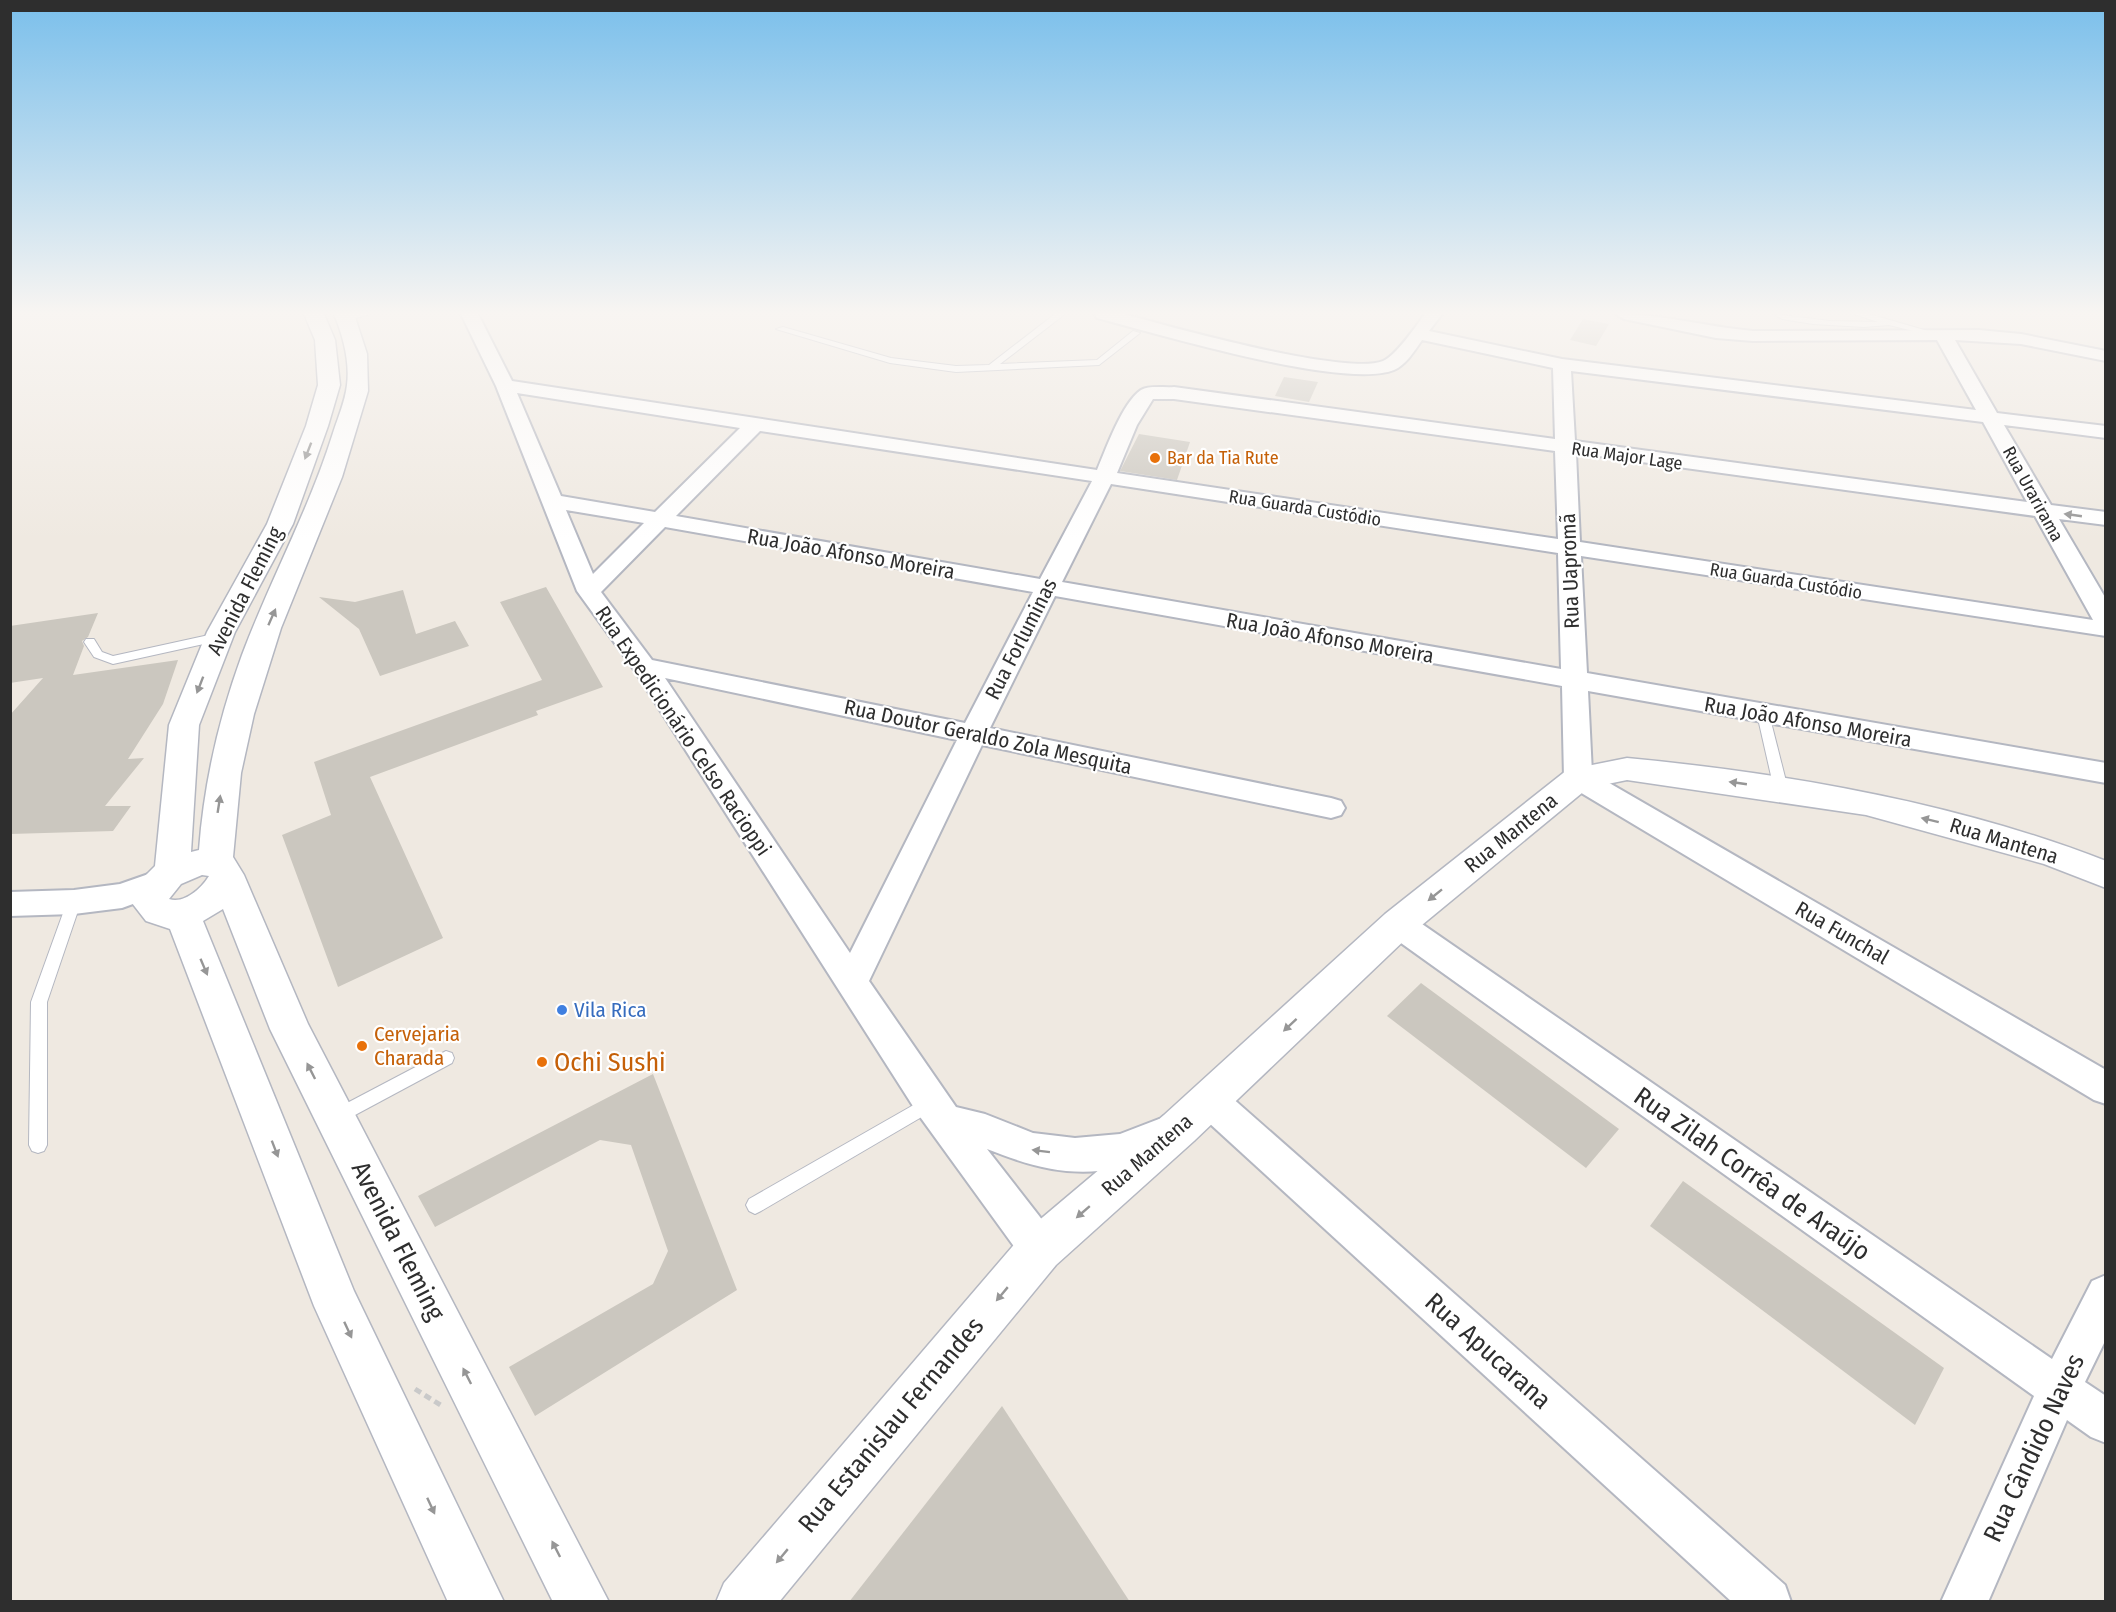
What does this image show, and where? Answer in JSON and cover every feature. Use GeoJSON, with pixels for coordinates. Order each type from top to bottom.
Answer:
{"type":"FeatureCollection","features":[{"type":"Feature","properties":{"kind":"street","name":"Avenida Fleming"},"geometry":{"type":"LineString","coordinates":[[328,389],[318,426],[280,524],[218,637],[184,725],[157,893],[337,1306],[477,1602]]}},
{"type":"Feature","properties":{"kind":"street","name":"Avenida Fleming"},"geometry":{"type":"LineString","coordinates":[[356,389],[337,462],[315,520],[266,628],[237,720],[218,811],[221,869],[290,1029],[582,1602]]}},
{"type":"Feature","properties":{"kind":"street","name":"Rua Expedicionário Celso Racioppi"},"geometry":{"type":"LineString","coordinates":[[506,389],[589,591],[644,666],[851,985],[938,1112],[1040,1249]]}},
{"type":"Feature","properties":{"kind":"street","name":"Rua Guarda Custódio"},"geometry":{"type":"LineString","coordinates":[[527,389],[2106,629]]}},
{"type":"Feature","properties":{"kind":"street","name":"Rua Uapromã"},"geometry":{"type":"LineString","coordinates":[[1563,389],[1578,778]]}},
{"type":"Feature","properties":{"kind":"street"},"geometry":{"type":"LineString","coordinates":[[1763,389],[2106,432]]}},
{"type":"Feature","properties":{"kind":"street","name":"Rua Urarirama"},"geometry":{"type":"LineString","coordinates":[[1975,389],[2040,510],[2106,621]]}},
{"type":"Feature","properties":{"kind":"street","name":"Rua Major Lage"},"geometry":{"type":"LineString","coordinates":[[1148,394],[1174,393],[2106,519]]}},
{"type":"Feature","properties":{"kind":"street","name":"Rua Forluminas"},"geometry":{"type":"LineString","coordinates":[[851,985],[973,733],[1104,478],[1137,406],[1148,394]]}},
{"type":"Feature","properties":{"kind":"street"},"geometry":{"type":"LineString","coordinates":[[589,591],[756,423]]}},
{"type":"Feature","properties":{"kind":"street","name":"Rua João Afonso Moreira"},"geometry":{"type":"LineString","coordinates":[[554,501],[2106,773]]}},
{"type":"Feature","properties":{"kind":"street"},"geometry":{"type":"LineString","coordinates":[[280,524],[315,520]]}},
{"type":"Feature","properties":{"kind":"street","name":"Rua Doutor Geraldo Zola Mesquita"},"geometry":{"type":"LineString","coordinates":[[644,666],[1331,808]]}},
{"type":"Feature","properties":{"kind":"street","name":"Rua Mantena"},"geometry":{"type":"LineString","coordinates":[[1040,1249],[1179,1128],[1398,924],[1578,778],[1627,769],[1781,789],[1866,803],[2053,854],[2106,875]]}},
{"type":"Feature","properties":{"kind":"street","name":"Rua Funchal"},"geometry":{"type":"LineString","coordinates":[[1578,778],[2106,1089]]}},
{"type":"Feature","properties":{"kind":"street"},"geometry":{"type":"LineString","coordinates":[[10,904],[74,902],[157,893],[195,909],[218,894],[221,869]]}},
{"type":"Feature","properties":{"kind":"street","name":"Rua Zilah Corrêa de Araújo"},"geometry":{"type":"LineString","coordinates":[[1398,924],[2106,1422]]}},
{"type":"Feature","properties":{"kind":"street","name":"Rua Apucarana"},"geometry":{"type":"LineString","coordinates":[[1209,1100],[1768,1602]]}},
{"type":"Feature","properties":{"kind":"street"},"geometry":{"type":"LineString","coordinates":[[938,1112],[1032,1150],[1075,1155],[1120,1150],[1179,1128]]}},
{"type":"Feature","properties":{"kind":"street","name":"Rua Estanislau Fernandes"},"geometry":{"type":"LineString","coordinates":[[743,1602],[1040,1249]]}},
{"type":"Feature","properties":{"kind":"street","name":"Rua Cândido Naves"},"geometry":{"type":"LineString","coordinates":[[1964,1602],[2059,1389],[2106,1295]]}},
{"type":"Feature","properties":{"kind":"lane"},"geometry":{"type":"LineString","coordinates":[[90,642],[93,651],[103,658],[112,660],[218,637]]}},
{"type":"Feature","properties":{"kind":"lane"},"geometry":{"type":"LineString","coordinates":[[1763,714],[1781,789]]}},
{"type":"Feature","properties":{"kind":"lane"},"geometry":{"type":"LineString","coordinates":[[38,1145],[39,1002],[74,902]]}},
{"type":"Feature","properties":{"kind":"lane"},"geometry":{"type":"LineString","coordinates":[[334,1118],[446,1058]]}},
{"type":"Feature","properties":{"kind":"lane"},"geometry":{"type":"LineString","coordinates":[[755,1205],[938,1112]]}},
{"type":"Feature","properties":{"kind":"building"},"geometry":{"type":"Polygon","coordinates":[[[1278,389],[1315,389],[1309,402],[1275,396],[1278,389]]]}},
{"type":"Feature","properties":{"kind":"building","name":"Bar da Tia Rute"},"geometry":{"type":"Polygon","coordinates":[[[1139,434],[1190,442],[1177,480],[1120,471],[1139,434]]]}},
{"type":"Feature","properties":{"kind":"building"},"geometry":{"type":"Polygon","coordinates":[[[546,587],[603,687],[536,711],[538,715],[370,777],[443,938],[338,987],[282,835],[331,815],[314,762],[542,680],[500,602],[546,587]]]}},
{"type":"Feature","properties":{"kind":"building"},"geometry":{"type":"Polygon","coordinates":[[[403,590],[416,634],[455,621],[469,646],[380,676],[359,629],[319,597],[355,602],[403,590]]]}},
{"type":"Feature","properties":{"kind":"building"},"geometry":{"type":"Polygon","coordinates":[[[98,613],[88,637],[82,641],[84,646],[73,675],[178,660],[163,704],[128,759],[144,758],[105,806],[131,806],[113,831],[10,834],[10,715],[43,678],[10,683],[10,626],[98,613]]]}},
{"type":"Feature","properties":{"kind":"building"},"geometry":{"type":"Polygon","coordinates":[[[1421,983],[1619,1129],[1586,1168],[1387,1016],[1421,983]]]}},
{"type":"Feature","properties":{"kind":"building"},"geometry":{"type":"Polygon","coordinates":[[[653,1074],[737,1290],[535,1416],[509,1367],[653,1284],[668,1251],[631,1145],[600,1140],[435,1227],[418,1196],[653,1074]]]}},
{"type":"Feature","properties":{"kind":"building"},"geometry":{"type":"Polygon","coordinates":[[[1683,1181],[1944,1368],[1915,1425],[1650,1226],[1683,1181]]]}},
{"type":"Feature","properties":{"kind":"building"},"geometry":{"type":"Polygon","coordinates":[[[1002,1406],[1130,1602],[849,1602],[1002,1406]]]}},
{"type":"Feature","properties":{"kind":"place","name":"Bar da Tia Rute"},"geometry":{"type":"Point","coordinates":[1155,458]}},
{"type":"Feature","properties":{"kind":"place","name":"Vila Rica"},"geometry":{"type":"Point","coordinates":[562,1010]}},
{"type":"Feature","properties":{"kind":"place","name":"Cervejaria Charada"},"geometry":{"type":"Point","coordinates":[362,1046]}},
{"type":"Feature","properties":{"kind":"place","name":"Ochi Sushi"},"geometry":{"type":"Point","coordinates":[542,1062]}}]}
